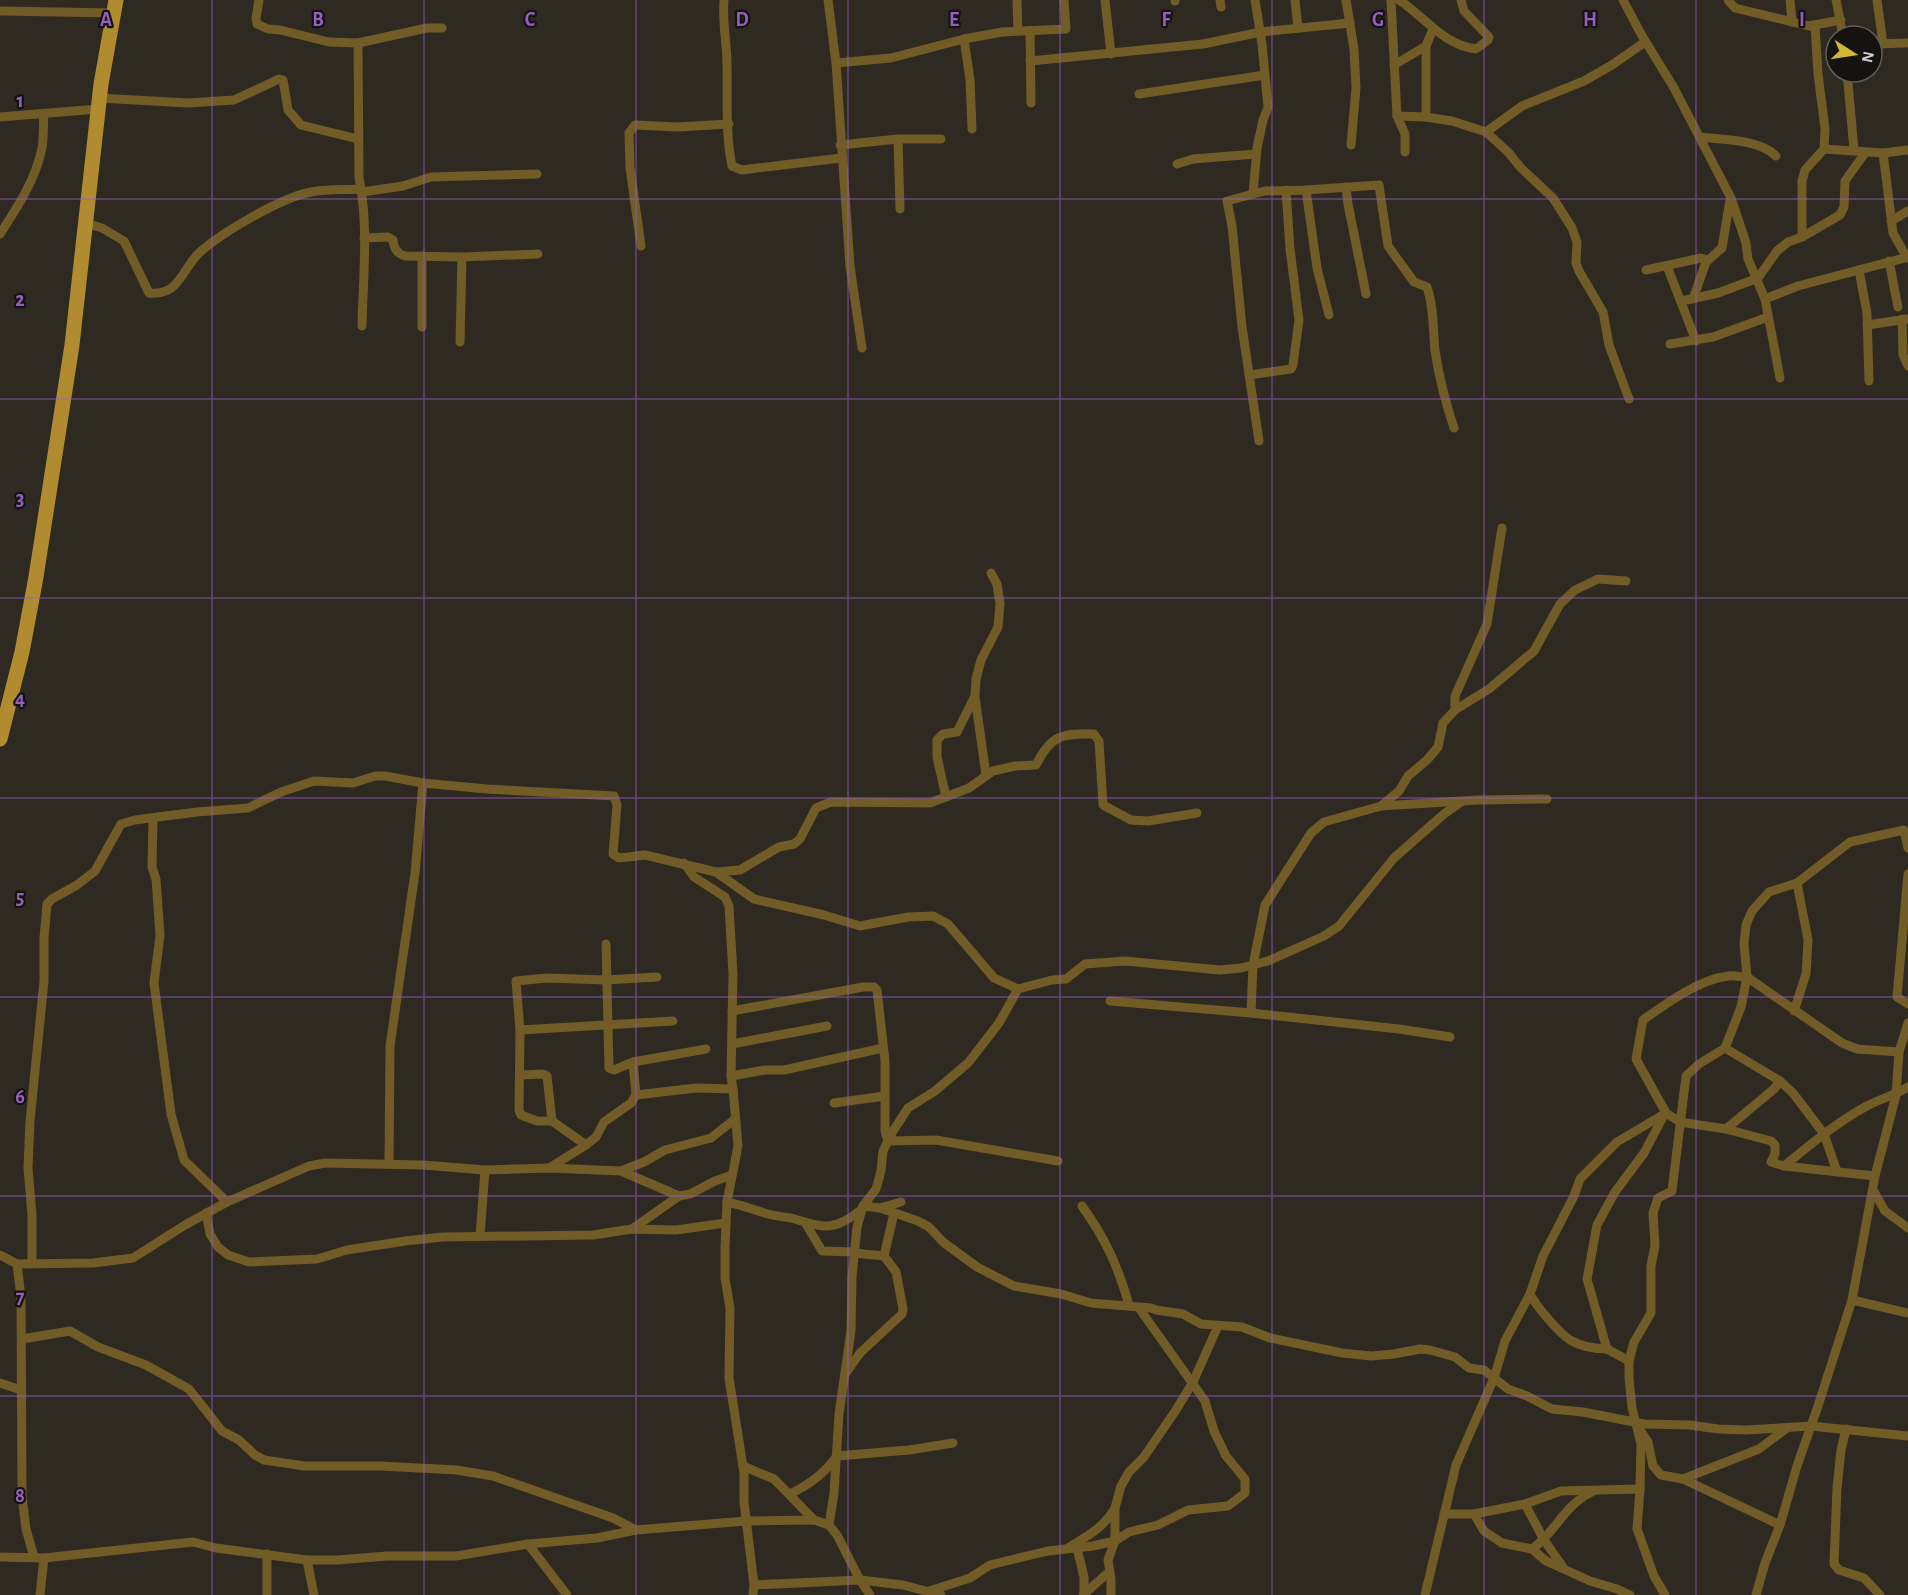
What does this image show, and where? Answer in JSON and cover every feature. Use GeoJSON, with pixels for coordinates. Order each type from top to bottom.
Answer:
{"type":"FeatureCollection","features":[{"type":"Feature","properties":{"kind":"main road"},"geometry":{"type":"LineString","coordinates":[[0,739],[22,652],[36,577],[72,345],[99,104],[115,6]]}},
{"type":"Feature","properties":{"kind":"street"},"geometry":{"type":"LineString","coordinates":[[0,0],[1,11],[115,6]]}},
{"type":"Feature","properties":{"kind":"street"},"geometry":{"type":"LineString","coordinates":[[259,0],[257,24],[268,30],[280,30],[329,42],[358,43],[427,28],[442,28]]}},
{"type":"Feature","properties":{"kind":"street"},"geometry":{"type":"LineString","coordinates":[[724,0],[723,31],[728,63],[732,166],[736,169],[841,158]]}},
{"type":"Feature","properties":{"kind":"street"},"geometry":{"type":"LineString","coordinates":[[828,0],[836,63],[850,266],[862,348]]}},
{"type":"Feature","properties":{"kind":"street"},"geometry":{"type":"LineString","coordinates":[[1017,0],[1018,31]]}},
{"type":"Feature","properties":{"kind":"street"},"geometry":{"type":"LineString","coordinates":[[836,63],[891,58],[964,39],[1018,31],[1066,28],[1064,0]]}},
{"type":"Feature","properties":{"kind":"street"},"geometry":{"type":"LineString","coordinates":[[1105,0],[1111,54]]}},
{"type":"Feature","properties":{"kind":"street"},"geometry":{"type":"LineString","coordinates":[[1252,194],[1256,154],[1268,107],[1261,32],[1255,0]]}},
{"type":"Feature","properties":{"kind":"street"},"geometry":{"type":"LineString","coordinates":[[1295,0],[1298,28]]}},
{"type":"Feature","properties":{"kind":"street"},"geometry":{"type":"LineString","coordinates":[[1346,0],[1356,87],[1351,145]]}},
{"type":"Feature","properties":{"kind":"street"},"geometry":{"type":"LineString","coordinates":[[1391,0],[1397,116],[1405,134],[1405,152]]}},
{"type":"Feature","properties":{"kind":"street"},"geometry":{"type":"LineString","coordinates":[[1399,0],[1449,41],[1465,48],[1476,49],[1489,37],[1464,11],[1461,0]]}},
{"type":"Feature","properties":{"kind":"street"},"geometry":{"type":"LineString","coordinates":[[1623,0],[1645,42],[1674,88],[1731,198],[1746,243],[1748,259],[1765,299],[1780,378]]}},
{"type":"Feature","properties":{"kind":"street"},"geometry":{"type":"LineString","coordinates":[[1728,0],[1735,8],[1792,22],[1815,26],[1841,20]]}},
{"type":"Feature","properties":{"kind":"street"},"geometry":{"type":"LineString","coordinates":[[1790,0],[1792,22]]}},
{"type":"Feature","properties":{"kind":"street"},"geometry":{"type":"LineString","coordinates":[[1836,0],[1842,24]]}},
{"type":"Feature","properties":{"kind":"street"},"geometry":{"type":"LineString","coordinates":[[1877,0],[1880,24]]}},
{"type":"Feature","properties":{"kind":"street"},"geometry":{"type":"LineString","coordinates":[[1030,61],[1203,44],[1261,32],[1350,23]]}},
{"type":"Feature","properties":{"kind":"street"},"geometry":{"type":"LineString","coordinates":[[1802,237],[1804,170],[1824,149],[1826,129],[1818,74],[1815,26]]}},
{"type":"Feature","properties":{"kind":"street"},"geometry":{"type":"LineString","coordinates":[[1426,117],[1426,46],[1433,29]]}},
{"type":"Feature","properties":{"kind":"street"},"geometry":{"type":"LineString","coordinates":[[1030,31],[1031,103]]}},
{"type":"Feature","properties":{"kind":"street"},"geometry":{"type":"LineString","coordinates":[[964,39],[970,79],[972,129]]}},
{"type":"Feature","properties":{"kind":"street"},"geometry":{"type":"LineString","coordinates":[[1485,132],[1522,105],[1584,81],[1645,42]]}},
{"type":"Feature","properties":{"kind":"street"},"geometry":{"type":"LineString","coordinates":[[358,43],[359,178],[362,190],[364,238],[362,326]]}},
{"type":"Feature","properties":{"kind":"street"},"geometry":{"type":"LineString","coordinates":[[1884,44],[1908,43]]}},
{"type":"Feature","properties":{"kind":"street"},"geometry":{"type":"LineString","coordinates":[[1394,64],[1426,46]]}},
{"type":"Feature","properties":{"kind":"street"},"geometry":{"type":"LineString","coordinates":[[1139,94],[1265,75]]}},
{"type":"Feature","properties":{"kind":"street"},"geometry":{"type":"LineString","coordinates":[[0,117],[44,114],[99,104],[234,100],[279,79],[283,80],[285,85],[288,110],[301,125],[358,139]]}},
{"type":"Feature","properties":{"kind":"street"},"geometry":{"type":"LineString","coordinates":[[1848,84],[1854,150]]}},
{"type":"Feature","properties":{"kind":"street"},"geometry":{"type":"LineString","coordinates":[[0,234],[28,188],[36,167],[42,147],[44,114]]}},
{"type":"Feature","properties":{"kind":"street"},"geometry":{"type":"LineString","coordinates":[[1397,116],[1426,117],[1485,132],[1553,198],[1572,228],[1577,242],[1576,263],[1579,271],[1604,312],[1609,345],[1629,399]]}},
{"type":"Feature","properties":{"kind":"street"},"geometry":{"type":"LineString","coordinates":[[641,246],[630,168],[629,133],[635,125],[677,127],[729,124]]}},
{"type":"Feature","properties":{"kind":"street"},"geometry":{"type":"LineString","coordinates":[[1700,137],[1759,147],[1771,151],[1776,156]]}},
{"type":"Feature","properties":{"kind":"street"},"geometry":{"type":"LineString","coordinates":[[840,145],[898,139],[941,139]]}},
{"type":"Feature","properties":{"kind":"street"},"geometry":{"type":"LineString","coordinates":[[898,139],[900,209]]}},
{"type":"Feature","properties":{"kind":"street"},"geometry":{"type":"LineString","coordinates":[[1824,149],[1854,150],[1865,153],[1908,150]]}},
{"type":"Feature","properties":{"kind":"street"},"geometry":{"type":"LineString","coordinates":[[1682,302],[1718,293],[1758,278],[1777,251],[1788,242],[1802,237],[1843,212],[1845,181],[1865,153]]}},
{"type":"Feature","properties":{"kind":"street"},"geometry":{"type":"LineString","coordinates":[[1765,299],[1798,286],[1908,257],[1893,233],[1883,153]]}},
{"type":"Feature","properties":{"kind":"street"},"geometry":{"type":"LineString","coordinates":[[1177,164],[1193,159],[1256,154]]}},
{"type":"Feature","properties":{"kind":"street"},"geometry":{"type":"LineString","coordinates":[[85,223],[102,228],[124,242],[149,293],[162,294],[174,287],[199,253],[229,231],[292,197],[312,192],[403,186],[431,177],[537,174]]}},
{"type":"Feature","properties":{"kind":"street"},"geometry":{"type":"LineString","coordinates":[[1259,441],[1242,327],[1232,236],[1233,226],[1227,201],[1265,191],[1379,185],[1388,246],[1414,282],[1427,287],[1431,298],[1435,351],[1454,429]]}},
{"type":"Feature","properties":{"kind":"street"},"geometry":{"type":"LineString","coordinates":[[1346,187],[1366,294]]}},
{"type":"Feature","properties":{"kind":"street"},"geometry":{"type":"LineString","coordinates":[[1249,375],[1291,369],[1293,365],[1299,320],[1290,249],[1286,190]]}},
{"type":"Feature","properties":{"kind":"street"},"geometry":{"type":"LineString","coordinates":[[1306,190],[1315,259],[1329,315]]}},
{"type":"Feature","properties":{"kind":"street"},"geometry":{"type":"LineString","coordinates":[[1693,299],[1708,260],[1722,248],[1731,198]]}},
{"type":"Feature","properties":{"kind":"street"},"geometry":{"type":"LineString","coordinates":[[1891,221],[1908,211]]}},
{"type":"Feature","properties":{"kind":"street"},"geometry":{"type":"LineString","coordinates":[[364,238],[388,237],[393,240],[394,248],[399,254],[462,257],[538,254]]}},
{"type":"Feature","properties":{"kind":"street"},"geometry":{"type":"LineString","coordinates":[[422,256],[422,327]]}},
{"type":"Feature","properties":{"kind":"street"},"geometry":{"type":"LineString","coordinates":[[460,342],[462,257]]}},
{"type":"Feature","properties":{"kind":"street"},"geometry":{"type":"LineString","coordinates":[[1646,270],[1701,258],[1708,260]]}},
{"type":"Feature","properties":{"kind":"street"},"geometry":{"type":"LineString","coordinates":[[1889,261],[1898,307]]}},
{"type":"Feature","properties":{"kind":"street"},"geometry":{"type":"LineString","coordinates":[[1667,266],[1696,341]]}},
{"type":"Feature","properties":{"kind":"street"},"geometry":{"type":"LineString","coordinates":[[1859,270],[1866,301],[1869,381]]}},
{"type":"Feature","properties":{"kind":"street"},"geometry":{"type":"LineString","coordinates":[[1670,344],[1713,337],[1768,317]]}},
{"type":"Feature","properties":{"kind":"street"},"geometry":{"type":"LineString","coordinates":[[1868,325],[1905,319],[1903,355],[1908,366]]}},
{"type":"Feature","properties":{"kind":"street"},"geometry":{"type":"LineString","coordinates":[[1455,710],[1455,696],[1487,624],[1502,528]]}},
{"type":"Feature","properties":{"kind":"street"},"geometry":{"type":"LineString","coordinates":[[986,775],[975,696],[976,679],[981,660],[998,627],[1000,616],[997,584],[991,573]]}},
{"type":"Feature","properties":{"kind":"street"},"geometry":{"type":"LineString","coordinates":[[1381,806],[1399,791],[1408,776],[1438,747],[1443,723],[1455,710],[1489,689],[1534,651],[1560,604],[1575,590],[1598,579],[1626,581]]}},
{"type":"Feature","properties":{"kind":"street"},"geometry":{"type":"LineString","coordinates":[[946,797],[937,757],[937,740],[943,734],[957,732],[975,696]]}},
{"type":"Feature","properties":{"kind":"street"},"geometry":{"type":"LineString","coordinates":[[716,872],[740,870],[779,847],[794,844],[800,839],[816,808],[831,802],[930,803],[969,788],[986,775],[1015,766],[1036,765],[1055,738],[1074,733],[1094,734],[1099,741],[1103,805],[1131,820],[1148,821],[1197,813]]}},
{"type":"Feature","properties":{"kind":"street"},"geometry":{"type":"LineString","coordinates":[[32,1263],[32,1215],[28,1168],[30,1121],[44,981],[47,904],[52,898],[77,885],[94,871],[121,824],[197,812],[248,808],[281,792],[314,781],[353,783],[375,776],[487,789],[614,796],[617,805],[613,854],[619,858],[645,855],[716,872],[754,899],[860,926],[908,916],[933,916],[948,924],[994,978],[1018,989],[1052,980],[1066,979],[1085,964],[1125,961],[1220,970],[1253,965],[1294,950],[1339,926],[1394,858],[1461,802]]}},
{"type":"Feature","properties":{"kind":"street"},"geometry":{"type":"LineString","coordinates":[[389,1163],[390,1046],[415,873],[423,783]]}},
{"type":"Feature","properties":{"kind":"street"},"geometry":{"type":"LineString","coordinates":[[1251,1013],[1253,965],[1265,905],[1311,833],[1324,822],[1381,806],[1547,799]]}},
{"type":"Feature","properties":{"kind":"street"},"geometry":{"type":"LineString","coordinates":[[153,818],[152,867],[156,879],[160,935],[154,983],[171,1114],[184,1160],[227,1202]]}},
{"type":"Feature","properties":{"kind":"street"},"geometry":{"type":"LineString","coordinates":[[1665,1595],[1654,1576],[1637,1528],[1641,1444],[1629,1393],[1629,1361],[1634,1342],[1650,1314],[1651,1266],[1654,1246],[1653,1213],[1656,1200],[1672,1191],[1686,1076],[1699,1064],[1725,1048],[1740,1007],[1747,977],[1744,944],[1746,926],[1752,911],[1769,892],[1797,884],[1850,842],[1904,830],[1908,848]]}},
{"type":"Feature","properties":{"kind":"street"},"geometry":{"type":"LineString","coordinates":[[684,863],[694,877],[725,897],[729,906],[733,974],[730,1076],[738,1146],[727,1202],[726,1223],[725,1262],[730,1308],[729,1378],[743,1466],[753,1590],[860,1580],[903,1585],[941,1595]]}},
{"type":"Feature","properties":{"kind":"street"},"geometry":{"type":"LineString","coordinates":[[1908,874],[1897,997],[1908,1004]]}},
{"type":"Feature","properties":{"kind":"street"},"geometry":{"type":"LineString","coordinates":[[1794,1011],[1806,974],[1808,940],[1797,884]]}},
{"type":"Feature","properties":{"kind":"street"},"geometry":{"type":"LineString","coordinates":[[606,944],[609,1068],[614,1070],[633,1062],[706,1048]]}},
{"type":"Feature","properties":{"kind":"street"},"geometry":{"type":"LineString","coordinates":[[1875,1176],[1784,1166],[1771,1162],[1775,1154],[1775,1145],[1772,1141],[1726,1129],[1680,1122],[1666,1113],[1636,1059],[1643,1020],[1671,999],[1696,987],[1729,975],[1747,977],[1842,1043],[1857,1049],[1899,1052]]}},
{"type":"Feature","properties":{"kind":"street"},"geometry":{"type":"LineString","coordinates":[[586,1145],[552,1120],[537,1121],[521,1115],[519,1110],[520,1030],[516,981],[546,978],[606,980],[657,977]]}},
{"type":"Feature","properties":{"kind":"street"},"geometry":{"type":"LineString","coordinates":[[732,1011],[863,987],[874,987],[877,990],[883,1048],[885,1130],[888,1141]]}},
{"type":"Feature","properties":{"kind":"street"},"geometry":{"type":"LineString","coordinates":[[727,1202],[821,1226],[837,1224],[852,1218],[876,1189],[881,1172],[883,1151],[908,1108],[935,1091],[968,1063],[999,1023],[1018,989]]}},
{"type":"Feature","properties":{"kind":"street"},"geometry":{"type":"LineString","coordinates":[[1110,1001],[1251,1013],[1399,1029],[1450,1037]]}},
{"type":"Feature","properties":{"kind":"street"},"geometry":{"type":"LineString","coordinates":[[520,1030],[673,1022]]}},
{"type":"Feature","properties":{"kind":"street"},"geometry":{"type":"LineString","coordinates":[[1756,1595],[1852,1300],[1875,1176],[1896,1095],[1899,1052],[1908,1023]]}},
{"type":"Feature","properties":{"kind":"street"},"geometry":{"type":"LineString","coordinates":[[732,1044],[827,1026]]}},
{"type":"Feature","properties":{"kind":"street"},"geometry":{"type":"LineString","coordinates":[[730,1076],[765,1070],[784,1070],[883,1048]]}},
{"type":"Feature","properties":{"kind":"street"},"geometry":{"type":"LineString","coordinates":[[1725,1048],[1780,1081],[1793,1093],[1824,1134],[1837,1172]]}},
{"type":"Feature","properties":{"kind":"street"},"geometry":{"type":"LineString","coordinates":[[549,1168],[586,1145],[596,1137],[604,1122],[631,1103],[636,1095],[633,1062]]}},
{"type":"Feature","properties":{"kind":"street"},"geometry":{"type":"LineString","coordinates":[[520,1075],[543,1074],[547,1076],[552,1120]]}},
{"type":"Feature","properties":{"kind":"street"},"geometry":{"type":"LineString","coordinates":[[1726,1129],[1774,1089],[1780,1081]]}},
{"type":"Feature","properties":{"kind":"street"},"geometry":{"type":"LineString","coordinates":[[1784,1166],[1824,1134],[1867,1106],[1896,1095],[1908,1087]]}},
{"type":"Feature","properties":{"kind":"street"},"geometry":{"type":"LineString","coordinates":[[636,1095],[696,1088],[733,1089]]}},
{"type":"Feature","properties":{"kind":"street"},"geometry":{"type":"LineString","coordinates":[[834,1103],[885,1096]]}},
{"type":"Feature","properties":{"kind":"street"},"geometry":{"type":"LineString","coordinates":[[1425,1595],[1456,1465],[1494,1378],[1505,1341],[1530,1293],[1543,1256],[1574,1196],[1580,1179],[1617,1142],[1666,1113]]}},
{"type":"Feature","properties":{"kind":"street"},"geometry":{"type":"LineString","coordinates":[[1607,1349],[1587,1279],[1597,1225],[1615,1192],[1644,1153],[1666,1113]]}},
{"type":"Feature","properties":{"kind":"street"},"geometry":{"type":"LineString","coordinates":[[621,1171],[665,1150],[711,1138],[735,1119]]}},
{"type":"Feature","properties":{"kind":"street"},"geometry":{"type":"LineString","coordinates":[[888,1141],[936,1140],[1058,1161]]}},
{"type":"Feature","properties":{"kind":"street"},"geometry":{"type":"LineString","coordinates":[[0,1255],[17,1264],[93,1263],[133,1258],[227,1202],[309,1166],[334,1162],[389,1163],[484,1170],[549,1168],[621,1171],[679,1196]]}},
{"type":"Feature","properties":{"kind":"street"},"geometry":{"type":"LineString","coordinates":[[480,1236],[484,1170]]}},
{"type":"Feature","properties":{"kind":"street"},"geometry":{"type":"LineString","coordinates":[[632,1229],[679,1196],[690,1194],[732,1175]]}},
{"type":"Feature","properties":{"kind":"street"},"geometry":{"type":"LineString","coordinates":[[1873,1190],[1886,1211],[1908,1228]]}},
{"type":"Feature","properties":{"kind":"street"},"geometry":{"type":"LineString","coordinates":[[862,1208],[880,1208],[901,1202],[893,1213],[884,1256]]}},
{"type":"Feature","properties":{"kind":"street"},"geometry":{"type":"LineString","coordinates":[[1082,1206],[1101,1232],[1129,1305]]}},
{"type":"Feature","properties":{"kind":"street"},"geometry":{"type":"LineString","coordinates":[[829,1525],[837,1456],[838,1414],[851,1331],[854,1252],[862,1208]]}},
{"type":"Feature","properties":{"kind":"street"},"geometry":{"type":"LineString","coordinates":[[206,1213],[210,1234],[218,1248],[228,1256],[249,1262],[317,1259],[347,1250],[405,1241],[480,1236],[593,1235],[632,1229],[676,1230],[726,1223]]}},
{"type":"Feature","properties":{"kind":"street"},"geometry":{"type":"LineString","coordinates":[[893,1213],[906,1216],[928,1227],[958,1254],[1004,1282],[1021,1288],[1055,1293],[1091,1303],[1129,1305],[1183,1314],[1194,1322],[1242,1327],[1281,1341],[1342,1353],[1371,1356],[1420,1349],[1430,1350],[1455,1357],[1469,1368],[1484,1370],[1508,1389],[1552,1409],[1583,1412],[1635,1423],[1689,1425],[1718,1429],[1811,1426],[1908,1436]]}},
{"type":"Feature","properties":{"kind":"street"},"geometry":{"type":"LineString","coordinates":[[852,1218],[857,1227]]}},
{"type":"Feature","properties":{"kind":"street"},"geometry":{"type":"LineString","coordinates":[[806,1224],[822,1251],[884,1256],[896,1272],[902,1314],[860,1353],[845,1374]]}},
{"type":"Feature","properties":{"kind":"street"},"geometry":{"type":"LineString","coordinates":[[812,1235],[821,1226]]}},
{"type":"Feature","properties":{"kind":"street"},"geometry":{"type":"LineString","coordinates":[[17,1264],[22,1339],[22,1496],[26,1529],[39,1557],[42,1594]]}},
{"type":"Feature","properties":{"kind":"street"},"geometry":{"type":"LineString","coordinates":[[1530,1293],[1535,1304],[1570,1340],[1592,1349],[1607,1349],[1629,1361]]}},
{"type":"Feature","properties":{"kind":"street"},"geometry":{"type":"LineString","coordinates":[[1852,1300],[1908,1313]]}},
{"type":"Feature","properties":{"kind":"street"},"geometry":{"type":"LineString","coordinates":[[928,1593],[970,1578],[990,1565],[1048,1551],[1115,1541],[1129,1532],[1158,1525],[1188,1510],[1227,1506],[1245,1493],[1245,1479],[1226,1456],[1214,1431],[1205,1401],[1139,1308]]}},
{"type":"Feature","properties":{"kind":"street"},"geometry":{"type":"LineString","coordinates":[[1066,1549],[1098,1530],[1106,1522],[1115,1508],[1124,1478],[1144,1457],[1192,1382],[1218,1326]]}},
{"type":"Feature","properties":{"kind":"street"},"geometry":{"type":"LineString","coordinates":[[22,1339],[70,1331],[98,1347],[146,1365],[189,1389],[222,1431],[264,1460],[304,1466],[381,1466],[457,1470],[493,1476],[613,1518],[636,1530]]}},
{"type":"Feature","properties":{"kind":"street"},"geometry":{"type":"LineString","coordinates":[[0,1383],[21,1390]]}},
{"type":"Feature","properties":{"kind":"street"},"geometry":{"type":"LineString","coordinates":[[1635,1423],[1648,1442],[1653,1466],[1661,1475],[1683,1479],[1780,1525]]}},
{"type":"Feature","properties":{"kind":"street"},"geometry":{"type":"LineString","coordinates":[[1683,1479],[1759,1449],[1787,1428]]}},
{"type":"Feature","properties":{"kind":"street"},"geometry":{"type":"LineString","coordinates":[[1846,1429],[1841,1450],[1834,1563],[1839,1570],[1864,1578],[1880,1595]]}},
{"type":"Feature","properties":{"kind":"street"},"geometry":{"type":"LineString","coordinates":[[790,1494],[810,1484],[827,1470],[837,1456],[899,1451],[953,1443]]}},
{"type":"Feature","properties":{"kind":"street"},"geometry":{"type":"LineString","coordinates":[[743,1466],[774,1479],[814,1520]]}},
{"type":"Feature","properties":{"kind":"street"},"geometry":{"type":"LineString","coordinates":[[1444,1514],[1474,1514],[1525,1504],[1561,1491],[1640,1489]]}},
{"type":"Feature","properties":{"kind":"street"},"geometry":{"type":"LineString","coordinates":[[1532,1549],[1544,1540],[1572,1504],[1595,1490]]}},
{"type":"Feature","properties":{"kind":"street"},"geometry":{"type":"LineString","coordinates":[[1525,1504],[1544,1540],[1563,1567]]}},
{"type":"Feature","properties":{"kind":"street"},"geometry":{"type":"LineString","coordinates":[[1111,1595],[1108,1560],[1115,1541],[1115,1508]]}},
{"type":"Feature","properties":{"kind":"street"},"geometry":{"type":"LineString","coordinates":[[1474,1514],[1484,1531],[1502,1543],[1532,1549],[1546,1561],[1590,1581],[1630,1595]]}},
{"type":"Feature","properties":{"kind":"street"},"geometry":{"type":"LineString","coordinates":[[0,1557],[39,1557],[193,1542],[216,1548],[307,1560],[387,1556],[456,1557],[528,1544],[597,1538],[636,1530],[746,1521],[814,1520],[829,1525],[870,1595]]}},
{"type":"Feature","properties":{"kind":"street"},"geometry":{"type":"LineString","coordinates":[[528,1544],[567,1595]]}},
{"type":"Feature","properties":{"kind":"street"},"geometry":{"type":"LineString","coordinates":[[1093,1546],[1108,1560]]}},
{"type":"Feature","properties":{"kind":"street"},"geometry":{"type":"LineString","coordinates":[[1077,1548],[1084,1577],[1084,1594]]}},
{"type":"Feature","properties":{"kind":"street"},"geometry":{"type":"LineString","coordinates":[[267,1554],[267,1595]]}},
{"type":"Feature","properties":{"kind":"street"},"geometry":{"type":"LineString","coordinates":[[307,1560],[314,1595]]}},
{"type":"Feature","properties":{"kind":"street"},"geometry":{"type":"LineString","coordinates":[[1084,1594],[1110,1571]]}},
{"type":"Feature","properties":{"kind":"street"},"geometry":{"type":"LineString","coordinates":[[903,1585],[909,1595]]}}]}
